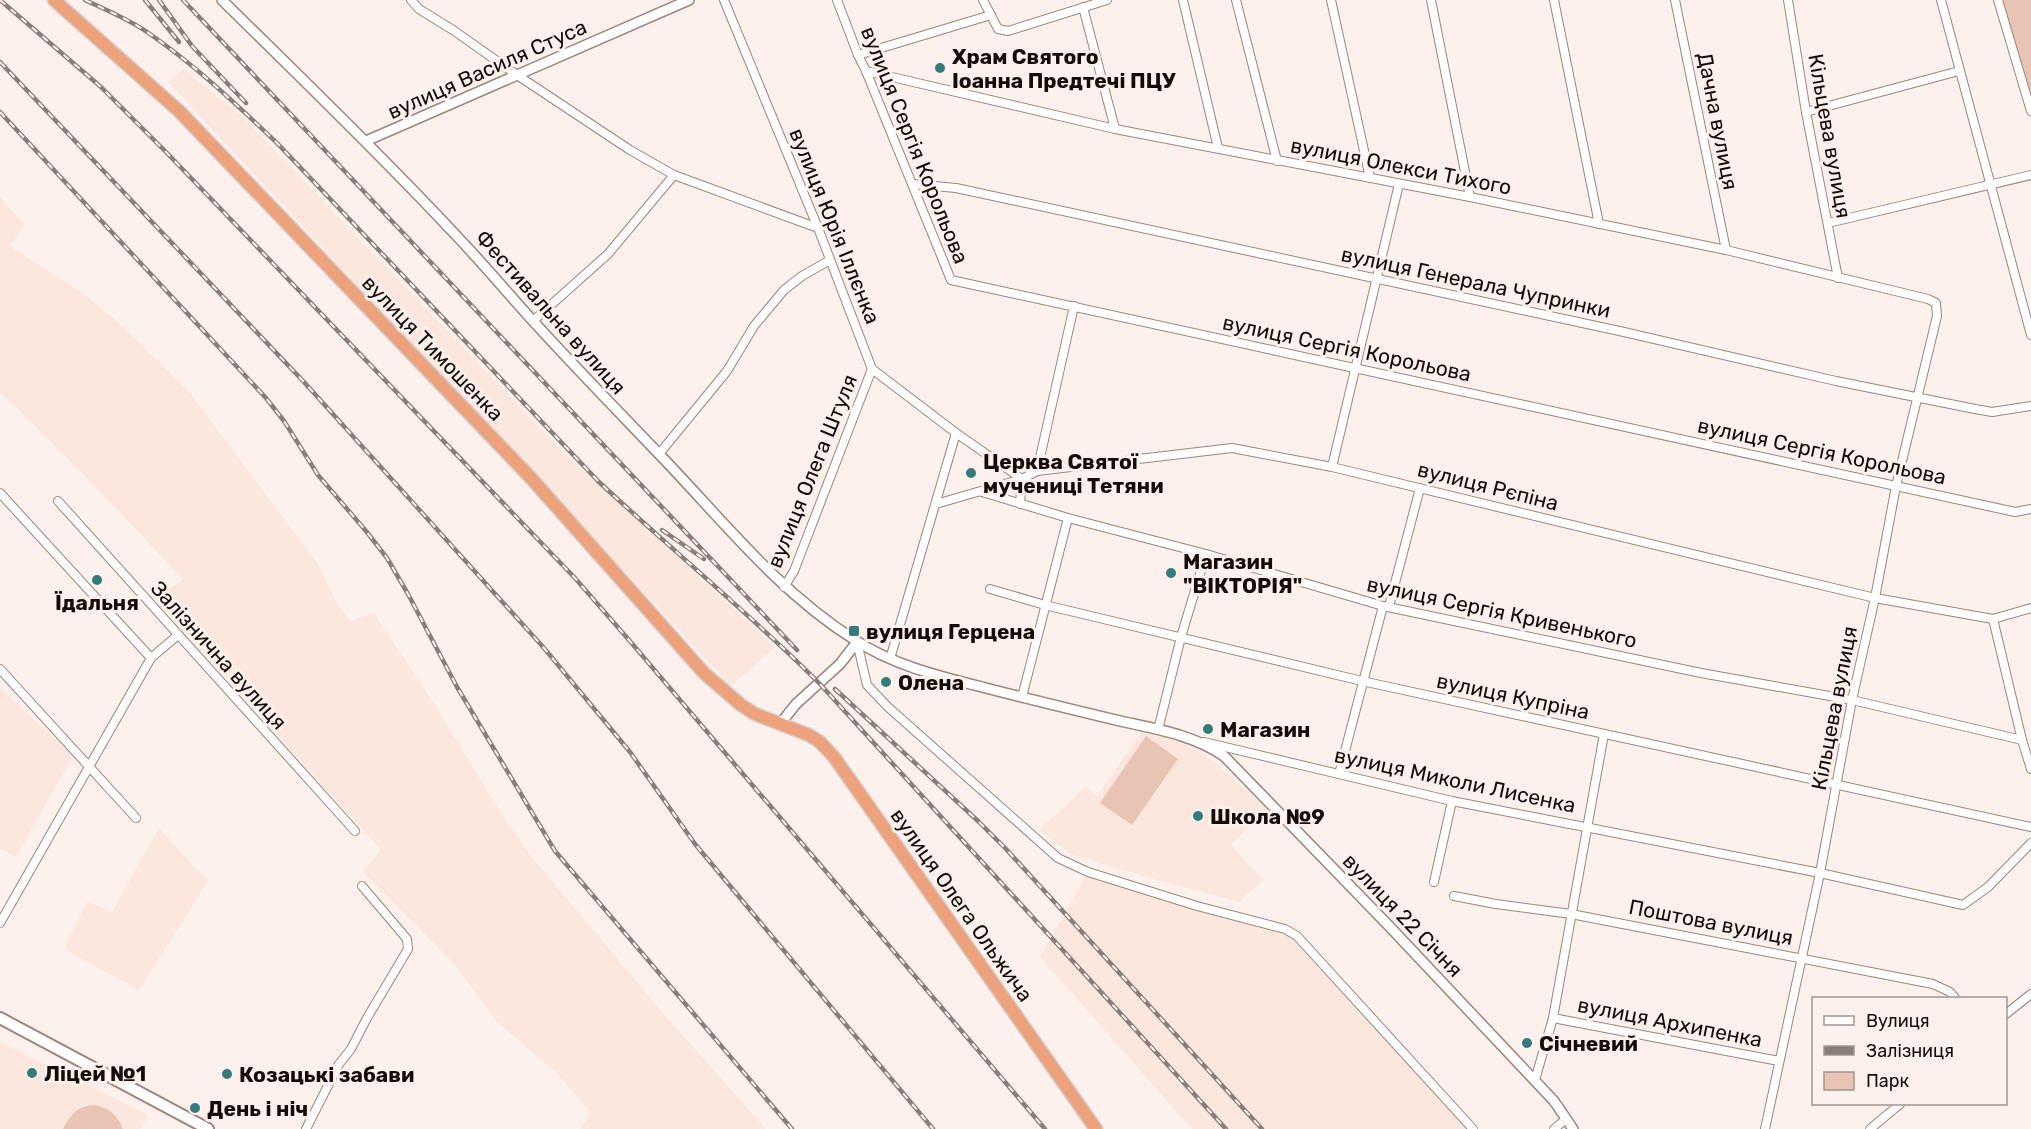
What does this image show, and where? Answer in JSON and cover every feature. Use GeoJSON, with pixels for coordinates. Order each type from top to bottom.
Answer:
{"type":"FeatureCollection","features":[{"type":"Feature","properties":{"kind":"highway","name":"вулиця Тимошенка"},"geometry":{"type":"LineString","coordinates":[[54,0],[180,111],[530,477],[704,673],[741,705],[755,714],[780,724]]}},
{"type":"Feature","properties":{"kind":"highway","name":"вулиця Олега Ольжича"},"geometry":{"type":"LineString","coordinates":[[780,724],[809,735],[820,742],[834,757],[1096,1129]]}},
{"type":"Feature","properties":{"kind":"main road"},"geometry":{"type":"LineString","coordinates":[[0,1018],[208,1129]]}},
{"type":"Feature","properties":{"kind":"street","name":"Фестивальна вулиця"},"geometry":{"type":"LineString","coordinates":[[222,0],[366,141],[784,587],[857,642]]}},
{"type":"Feature","properties":{"kind":"street"},"geometry":{"type":"LineString","coordinates":[[411,0],[419,9],[517,75],[630,150],[674,175],[818,228]]}},
{"type":"Feature","properties":{"kind":"street","name":"вулиця Василя Стуса"},"geometry":{"type":"LineString","coordinates":[[366,141],[688,0]]}},
{"type":"Feature","properties":{"kind":"street","name":"вулиця Юрія Іллєнка"},"geometry":{"type":"LineString","coordinates":[[724,0],[818,228],[872,369]]}},
{"type":"Feature","properties":{"kind":"street","name":"вулиця Сергія Корольова"},"geometry":{"type":"LineString","coordinates":[[837,0],[951,280],[2014,512],[2031,509]]}},
{"type":"Feature","properties":{"kind":"street"},"geometry":{"type":"LineString","coordinates":[[986,1],[998,29],[1008,31],[1107,0]]}},
{"type":"Feature","properties":{"kind":"street"},"geometry":{"type":"LineString","coordinates":[[1183,0],[1218,148]]}},
{"type":"Feature","properties":{"kind":"street"},"geometry":{"type":"LineString","coordinates":[[1236,0],[1277,161]]}},
{"type":"Feature","properties":{"kind":"street"},"geometry":{"type":"LineString","coordinates":[[1331,0],[1370,178]]}},
{"type":"Feature","properties":{"kind":"street"},"geometry":{"type":"LineString","coordinates":[[1431,0],[1470,197]]}},
{"type":"Feature","properties":{"kind":"street"},"geometry":{"type":"LineString","coordinates":[[1554,0],[1599,224]]}},
{"type":"Feature","properties":{"kind":"street","name":"Дачна вулиця"},"geometry":{"type":"LineString","coordinates":[[1676,0],[1726,250]]}},
{"type":"Feature","properties":{"kind":"street","name":"Кільцева вулиця"},"geometry":{"type":"LineString","coordinates":[[1788,0],[1806,112],[1838,278]]}},
{"type":"Feature","properties":{"kind":"street"},"geometry":{"type":"LineString","coordinates":[[1941,0],[2031,335]]}},
{"type":"Feature","properties":{"kind":"street"},"geometry":{"type":"LineString","coordinates":[[1998,0],[2031,111]]}},
{"type":"Feature","properties":{"kind":"street"},"geometry":{"type":"LineString","coordinates":[[1083,7],[1115,129]]}},
{"type":"Feature","properties":{"kind":"street"},"geometry":{"type":"LineString","coordinates":[[858,55],[991,15]]}},
{"type":"Feature","properties":{"kind":"street","name":"вулиця Олекси Тихого"},"geometry":{"type":"LineString","coordinates":[[866,71],[1115,129],[1470,197],[1726,250],[1928,299]]}},
{"type":"Feature","properties":{"kind":"street"},"geometry":{"type":"LineString","coordinates":[[1806,112],[1959,71]]}},
{"type":"Feature","properties":{"kind":"street"},"geometry":{"type":"LineString","coordinates":[[533,321],[608,254],[674,175]]}},
{"type":"Feature","properties":{"kind":"street"},"geometry":{"type":"LineString","coordinates":[[1828,223],[2031,175]]}},
{"type":"Feature","properties":{"kind":"street","name":"вулиця Генерала Чупринки"},"geometry":{"type":"LineString","coordinates":[[913,184],[956,188],[1624,332],[1836,381],[1992,412],[2031,406]]}},
{"type":"Feature","properties":{"kind":"street"},"geometry":{"type":"LineString","coordinates":[[1332,467],[1399,184]]}},
{"type":"Feature","properties":{"kind":"street"},"geometry":{"type":"LineString","coordinates":[[659,454],[727,371],[754,326],[784,290],[802,276],[830,260]]}},
{"type":"Feature","properties":{"kind":"street","name":"Кільцева вулиця"},"geometry":{"type":"LineString","coordinates":[[1765,1129],[1820,873],[1852,700],[1875,598],[1896,486],[1919,397],[1936,316],[1936,303],[1928,299]]}},
{"type":"Feature","properties":{"kind":"street"},"geometry":{"type":"LineString","coordinates":[[1037,471],[1074,306]]}},
{"type":"Feature","properties":{"kind":"street"},"geometry":{"type":"LineString","coordinates":[[872,369],[956,433],[1022,479],[1020,504]]}},
{"type":"Feature","properties":{"kind":"street","name":"вулиця Олега Штуля"},"geometry":{"type":"LineString","coordinates":[[784,587],[794,571],[872,369]]}},
{"type":"Feature","properties":{"kind":"street"},"geometry":{"type":"LineString","coordinates":[[890,659],[956,433]]}},
{"type":"Feature","properties":{"kind":"street","name":"вулиця Рєпіна"},"geometry":{"type":"LineString","coordinates":[[936,504],[1022,479],[1037,471],[1232,448],[1332,467],[1875,598],[1993,619],[2031,608]]}},
{"type":"Feature","properties":{"kind":"street"},"geometry":{"type":"LineString","coordinates":[[1339,774],[1362,681],[1420,488]]}},
{"type":"Feature","properties":{"kind":"street","name":"вулиця Сергія Кривенького"},"geometry":{"type":"LineString","coordinates":[[981,492],[1386,606],[1689,671],[1852,700],[2022,740]]}},
{"type":"Feature","properties":{"kind":"street"},"geometry":{"type":"LineString","coordinates":[[0,493],[151,658]]}},
{"type":"Feature","properties":{"kind":"street","name":"Залізнична вулиця"},"geometry":{"type":"LineString","coordinates":[[58,501],[355,831]]}},
{"type":"Feature","properties":{"kind":"street"},"geometry":{"type":"LineString","coordinates":[[1022,697],[1068,518]]}},
{"type":"Feature","properties":{"kind":"street"},"geometry":{"type":"LineString","coordinates":[[1158,730],[1181,637],[1206,554]]}},
{"type":"Feature","properties":{"kind":"street","name":"вулиця Купріна"},"geometry":{"type":"LineString","coordinates":[[990,590],[1362,681],[2031,827]]}},
{"type":"Feature","properties":{"kind":"street"},"geometry":{"type":"LineString","coordinates":[[1993,619],[2031,769]]}},
{"type":"Feature","properties":{"kind":"street"},"geometry":{"type":"LineString","coordinates":[[0,923],[151,658],[178,635]]}},
{"type":"Feature","properties":{"kind":"street"},"geometry":{"type":"LineString","coordinates":[[780,724],[796,704],[840,664],[857,642]]}},
{"type":"Feature","properties":{"kind":"street"},"geometry":{"type":"LineString","coordinates":[[857,642],[867,685],[929,744],[1058,858],[1088,872],[1197,906],[1285,929],[1297,936],[1473,1129]]}},
{"type":"Feature","properties":{"kind":"street","name":"вулиця Миколи Лисенка"},"geometry":{"type":"LineString","coordinates":[[857,642],[890,659],[938,675],[1452,801],[1820,873],[1963,905],[1988,887],[2031,843]]}},
{"type":"Feature","properties":{"kind":"street"},"geometry":{"type":"LineString","coordinates":[[0,669],[136,818]]}},
{"type":"Feature","properties":{"kind":"street"},"geometry":{"type":"LineString","coordinates":[[1535,1080],[1553,1018],[1605,734]]}},
{"type":"Feature","properties":{"kind":"street","name":"вулиця 22 Січня"},"geometry":{"type":"LineString","coordinates":[[1194,739],[1224,756],[1535,1080],[1554,1101],[1573,1129]]}},
{"type":"Feature","properties":{"kind":"street"},"geometry":{"type":"LineString","coordinates":[[1434,882],[1452,801]]}},
{"type":"Feature","properties":{"kind":"street"},"geometry":{"type":"LineString","coordinates":[[306,1129],[339,1064],[351,1049],[408,949],[407,939],[362,886]]}},
{"type":"Feature","properties":{"kind":"street","name":"Поштова вулиця"},"geometry":{"type":"LineString","coordinates":[[1454,897],[1571,914],[1933,984],[1950,992],[1954,997]]}},
{"type":"Feature","properties":{"kind":"street"},"geometry":{"type":"LineString","coordinates":[[2007,1013],[2031,994]]}},
{"type":"Feature","properties":{"kind":"street","name":"вулиця Архипенка"},"geometry":{"type":"LineString","coordinates":[[1553,1018],[1779,1061]]}},
{"type":"Feature","properties":{"kind":"street"},"geometry":{"type":"LineString","coordinates":[[1870,1129],[1899,1105]]}},
{"type":"Feature","properties":{"kind":"street"},"geometry":{"type":"LineString","coordinates":[[1554,1129],[1566,1119]]}},
{"type":"Feature","properties":{"kind":"shaded area"},"geometry":{"type":"Polygon","coordinates":[[[184,69],[245,119],[560,449],[775,647],[731,686],[168,82],[184,69]]]}},
{"type":"Feature","properties":{"kind":"shaded area"},"geometry":{"type":"Polygon","coordinates":[[[0,197],[25,225],[10,246],[85,295],[114,319],[187,389],[319,566],[335,601],[350,621],[374,613],[430,697],[504,818],[531,856],[661,1011],[766,1129],[580,1129],[591,1113],[558,1074],[495,1020],[457,967],[363,872],[381,850],[156,600],[183,579],[84,475],[0,393],[0,197]]]}},
{"type":"Feature","properties":{"kind":"shaded area"},"geometry":{"type":"Polygon","coordinates":[[[0,688],[73,756],[16,857],[0,848],[0,688]]]}},
{"type":"Feature","properties":{"kind":"shaded area","name":"Школа №9"},"geometry":{"type":"Polygon","coordinates":[[[1143,730],[1192,744],[1267,807],[1231,845],[1263,880],[1239,902],[1071,854],[1039,830],[1086,786],[1097,796],[1143,730]]]}},
{"type":"Feature","properties":{"kind":"shaded area"},"geometry":{"type":"Polygon","coordinates":[[[159,828],[208,881],[139,990],[64,949],[87,901],[112,912],[159,828]]]}},
{"type":"Feature","properties":{"kind":"shaded area"},"geometry":{"type":"Polygon","coordinates":[[[1088,872],[1297,936],[1473,1129],[1192,1129],[1040,957],[1088,872]]]}},
{"type":"Feature","properties":{"kind":"shaded area","name":"Ліцей №1"},"geometry":{"type":"Polygon","coordinates":[[[0,1042],[148,1115],[141,1129],[123,1129],[122,1125],[79,1109],[70,1116],[63,1129],[0,1129],[0,1042]]]}},
{"type":"Feature","properties":{"kind":"green space"},"geometry":{"type":"Polygon","coordinates":[[[2001,0],[2031,0],[2031,100],[2001,0]]]}},
{"type":"Feature","properties":{"kind":"green space"},"geometry":{"type":"Polygon","coordinates":[[[1146,736],[1178,759],[1132,825],[1100,803],[1146,736]]]}},
{"type":"Feature","properties":{"kind":"green space"},"geometry":{"type":"Polygon","coordinates":[[[94,1105],[112,1112],[123,1129],[63,1129],[75,1112],[83,1107],[94,1105]]]}},
{"type":"Feature","properties":{"kind":"railway"},"geometry":{"type":"LineString","coordinates":[[0,0],[101,87],[166,152],[574,577],[1045,1129]]}},
{"type":"Feature","properties":{"kind":"railway"},"geometry":{"type":"LineString","coordinates":[[85,0],[132,23],[164,44],[214,85],[277,143],[599,482],[819,683],[1226,1129]]}},
{"type":"Feature","properties":{"kind":"railway"},"geometry":{"type":"LineString","coordinates":[[145,0],[179,42]]}},
{"type":"Feature","properties":{"kind":"railway"},"geometry":{"type":"LineString","coordinates":[[159,0],[192,46],[246,103]]}},
{"type":"Feature","properties":{"kind":"railway"},"geometry":{"type":"LineString","coordinates":[[183,0],[797,650]]}},
{"type":"Feature","properties":{"kind":"railway"},"geometry":{"type":"LineString","coordinates":[[0,62],[304,382],[544,648],[630,752],[695,844],[933,1129]]}},
{"type":"Feature","properties":{"kind":"railway"},"geometry":{"type":"LineString","coordinates":[[0,112],[266,398],[284,421],[318,475],[387,558],[457,687],[555,851],[792,1129]]}},
{"type":"Feature","properties":{"kind":"railway"},"geometry":{"type":"LineString","coordinates":[[662,530],[704,559]]}},
{"type":"Feature","properties":{"kind":"railway"},"geometry":{"type":"LineString","coordinates":[[835,689],[1006,849],[1262,1129]]}},
{"type":"Feature","properties":{"kind":"place","name":"Храм Святого Іоанна Предтечі ПЦУ"},"geometry":{"type":"Point","coordinates":[940,68]}},
{"type":"Feature","properties":{"kind":"place","name":"Церква Святої мучениці Тетяни"},"geometry":{"type":"Point","coordinates":[971,473]}},
{"type":"Feature","properties":{"kind":"place","name":"Магазин \"ВІКТОРІЯ\""},"geometry":{"type":"Point","coordinates":[1171,573]}},
{"type":"Feature","properties":{"kind":"place","name":"Їдальня"},"geometry":{"type":"Point","coordinates":[97,580]}},
{"type":"Feature","properties":{"kind":"place","name":"вулиця Герцена"},"geometry":{"type":"Point","coordinates":[854,631]}},
{"type":"Feature","properties":{"kind":"place","name":"Олена"},"geometry":{"type":"Point","coordinates":[886,682]}},
{"type":"Feature","properties":{"kind":"place","name":"Магазин"},"geometry":{"type":"Point","coordinates":[1208,729]}},
{"type":"Feature","properties":{"kind":"place","name":"Школа №9"},"geometry":{"type":"Point","coordinates":[1198,816]}},
{"type":"Feature","properties":{"kind":"place","name":"Січневий"},"geometry":{"type":"Point","coordinates":[1527,1043]}},
{"type":"Feature","properties":{"kind":"place","name":"Ліцей №1"},"geometry":{"type":"Point","coordinates":[32,1073]}},
{"type":"Feature","properties":{"kind":"place","name":"Козацькі забави"},"geometry":{"type":"Point","coordinates":[227,1074]}},
{"type":"Feature","properties":{"kind":"place","name":"День і ніч"},"geometry":{"type":"Point","coordinates":[195,1108]}}]}
